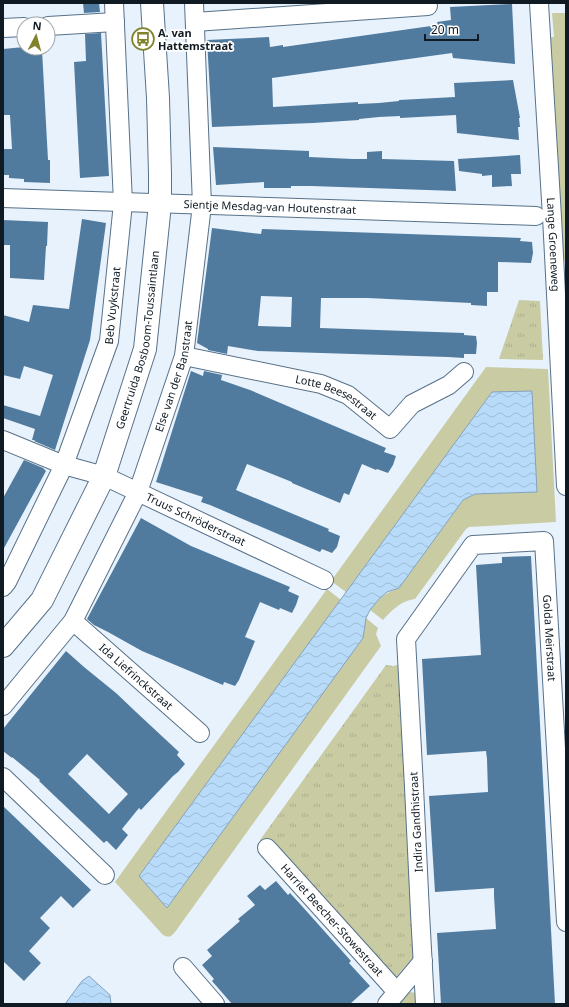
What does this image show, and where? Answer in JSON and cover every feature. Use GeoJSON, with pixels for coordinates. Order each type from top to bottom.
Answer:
{"type":"FeatureCollection","features":[{"type":"Feature","properties":{"kind":"street","name":"Beb Vuykstraat"},"geometry":{"type":"LineString","coordinates":[[3,587],[7,582],[64,465],[109,342],[122,203],[114,3]]}},
{"type":"Feature","properties":{"kind":"street","name":"Geertruida Bosboom-Toussaintlaan"},"geometry":{"type":"LineString","coordinates":[[3,646],[42,600],[104,476],[145,350],[160,204],[158,98],[152,3]]}},
{"type":"Feature","properties":{"kind":"street","name":"Else van der Banstraat"},"geometry":{"type":"LineString","coordinates":[[3,706],[73,621],[138,492],[184,356],[202,205],[194,3]]}},
{"type":"Feature","properties":{"kind":"street","name":"Lange Groeneweg"},"geometry":{"type":"LineString","coordinates":[[539,3],[566,486]]}},
{"type":"Feature","properties":{"kind":"street"},"geometry":{"type":"LineString","coordinates":[[195,22],[428,6]]}},
{"type":"Feature","properties":{"kind":"street"},"geometry":{"type":"LineString","coordinates":[[56,26],[115,22]]}},
{"type":"Feature","properties":{"kind":"street"},"geometry":{"type":"LineString","coordinates":[[3,28],[16,27]]}},
{"type":"Feature","properties":{"kind":"street","name":"Sientje Mesdag-van Houtenstraat"},"geometry":{"type":"LineString","coordinates":[[3,198],[536,216]]}},
{"type":"Feature","properties":{"kind":"street","name":"Lotte Beesestraat"},"geometry":{"type":"LineString","coordinates":[[184,356],[321,384],[348,395],[390,429],[412,404],[449,385],[464,372]]}},
{"type":"Feature","properties":{"kind":"street","name":"Truus Schröderstraat"},"geometry":{"type":"LineString","coordinates":[[3,440],[64,465],[104,476],[324,580]]}},
{"type":"Feature","properties":{"kind":"street","name":"Golda Meirstraat"},"geometry":{"type":"LineString","coordinates":[[406,639],[473,545],[544,541],[566,922]]}},
{"type":"Feature","properties":{"kind":"street","name":"Ida Liefrinckstraat"},"geometry":{"type":"LineString","coordinates":[[73,621],[200,733]]}},
{"type":"Feature","properties":{"kind":"street","name":"Indira Gandhistraat"},"geometry":{"type":"LineString","coordinates":[[406,639],[425,1004]]}},
{"type":"Feature","properties":{"kind":"street"},"geometry":{"type":"LineString","coordinates":[[3,777],[105,876]]}},
{"type":"Feature","properties":{"kind":"street","name":"Harriet Beecher-Stowestraat"},"geometry":{"type":"LineString","coordinates":[[267,848],[392,998]]}},
{"type":"Feature","properties":{"kind":"street"},"geometry":{"type":"LineString","coordinates":[[392,998],[423,961]]}},
{"type":"Feature","properties":{"kind":"street"},"geometry":{"type":"LineString","coordinates":[[183,967],[215,1004]]}},
{"type":"Feature","properties":{"kind":"green space"},"geometry":{"type":"Polygon","coordinates":[[[552,13],[566,13],[566,262],[562,258],[550,37],[554,37],[552,13]]]}},
{"type":"Feature","properties":{"kind":"green space"},"geometry":{"type":"Polygon","coordinates":[[[519,300],[540,301],[543,360],[499,359],[519,300]]]}},
{"type":"Feature","properties":{"kind":"green space"},"geometry":{"type":"Polygon","coordinates":[[[486,367],[548,369],[556,522],[469,527],[466,529],[415,599],[398,606],[383,620],[370,610],[383,596],[399,588],[463,500],[475,494],[537,492],[492,392],[346,592],[331,581],[486,367]]]}},
{"type":"Feature","properties":{"kind":"green space"},"geometry":{"type":"Polygon","coordinates":[[[327,589],[341,600],[139,876],[363,638],[366,618],[378,628],[376,634],[381,646],[175,932],[170,936],[163,935],[115,882],[327,589]]]}},
{"type":"Feature","properties":{"kind":"green space"},"geometry":{"type":"Polygon","coordinates":[[[401,664],[407,785],[405,789],[415,955],[396,977],[273,840],[268,846],[260,840],[386,665],[393,666],[401,664]]]}},
{"type":"Feature","properties":{"kind":"green space"},"geometry":{"type":"Polygon","coordinates":[[[411,992],[415,993],[417,1004],[399,1004],[407,994],[411,992]]]}},
{"type":"Feature","properties":{"kind":"water"},"geometry":{"type":"Polygon","coordinates":[[[532,391],[537,492],[475,494],[463,500],[399,588],[387,592],[370,610],[366,618],[363,638],[167,908],[139,876],[492,392],[532,391]]]}},
{"type":"Feature","properties":{"kind":"water"},"geometry":{"type":"Polygon","coordinates":[[[89,976],[110,995],[111,1004],[65,1004],[82,981],[89,976]]]}},
{"type":"Feature","properties":{"kind":"building"},"geometry":{"type":"Polygon","coordinates":[[[83,3],[99,3],[100,12],[84,13],[83,3]]]}},
{"type":"Feature","properties":{"kind":"building"},"geometry":{"type":"Polygon","coordinates":[[[512,4],[515,64],[453,58],[452,53],[272,78],[273,107],[358,102],[358,104],[379,103],[399,100],[455,97],[454,83],[513,80],[520,118],[520,127],[518,127],[519,140],[457,133],[456,115],[400,118],[400,116],[379,117],[313,123],[212,127],[207,40],[269,37],[270,47],[283,45],[283,47],[438,25],[437,22],[451,20],[450,7],[512,4]]]}},
{"type":"Feature","properties":{"kind":"building"},"geometry":{"type":"Polygon","coordinates":[[[101,33],[109,176],[80,178],[74,62],[86,61],[85,34],[101,33]]]}},
{"type":"Feature","properties":{"kind":"building"},"geometry":{"type":"Polygon","coordinates":[[[16,48],[16,56],[42,56],[48,160],[50,160],[50,183],[24,182],[24,179],[9,178],[9,175],[3,175],[3,149],[12,149],[10,115],[3,115],[3,49],[16,48]]]}},
{"type":"Feature","properties":{"kind":"building"},"geometry":{"type":"Polygon","coordinates":[[[213,147],[309,151],[309,157],[353,159],[367,159],[367,152],[382,151],[382,159],[454,161],[456,191],[311,186],[264,188],[264,182],[216,185],[213,147]]]}},
{"type":"Feature","properties":{"kind":"building"},"geometry":{"type":"Polygon","coordinates":[[[520,155],[521,174],[511,174],[512,186],[492,187],[492,175],[482,176],[482,174],[459,171],[458,159],[520,155]]]}},
{"type":"Feature","properties":{"kind":"building"},"geometry":{"type":"Polygon","coordinates":[[[82,219],[106,223],[90,340],[55,450],[32,440],[35,429],[3,418],[3,405],[40,416],[53,375],[24,366],[20,379],[3,375],[3,315],[29,322],[33,305],[69,309],[82,219]]]}},
{"type":"Feature","properties":{"kind":"building"},"geometry":{"type":"Polygon","coordinates":[[[3,220],[48,222],[44,280],[10,278],[10,245],[3,245],[3,220]]]}},
{"type":"Feature","properties":{"kind":"building"},"geometry":{"type":"Polygon","coordinates":[[[212,228],[261,234],[262,229],[521,238],[520,241],[532,242],[533,253],[531,263],[498,262],[498,292],[487,292],[487,306],[471,305],[471,303],[368,298],[321,298],[320,328],[464,333],[464,335],[476,336],[476,354],[464,354],[464,358],[258,351],[228,346],[227,354],[208,350],[197,343],[212,228]],[[261,296],[258,326],[291,327],[292,297],[261,296]]]}},
{"type":"Feature","properties":{"kind":"building"},"geometry":{"type":"Polygon","coordinates":[[[191,371],[203,376],[204,371],[222,375],[221,380],[250,390],[386,448],[384,452],[396,456],[388,473],[362,464],[349,495],[344,493],[340,503],[247,464],[236,490],[329,529],[328,531],[340,536],[337,547],[332,553],[322,549],[320,552],[201,502],[203,497],[156,482],[191,371]]]}},
{"type":"Feature","properties":{"kind":"building"},"geometry":{"type":"Polygon","coordinates":[[[24,460],[43,468],[46,471],[3,550],[3,498],[24,460]]]}},
{"type":"Feature","properties":{"kind":"building"},"geometry":{"type":"Polygon","coordinates":[[[141,518],[191,546],[290,587],[288,591],[299,596],[292,613],[280,608],[279,610],[260,602],[245,637],[255,641],[239,680],[235,686],[224,682],[223,685],[142,651],[94,625],[87,619],[141,518]]]}},
{"type":"Feature","properties":{"kind":"building"},"geometry":{"type":"Polygon","coordinates":[[[531,556],[555,1004],[441,1004],[437,933],[496,929],[494,888],[435,892],[429,796],[488,792],[487,759],[486,751],[427,755],[422,659],[481,655],[476,565],[502,563],[502,557],[531,556]]]}},
{"type":"Feature","properties":{"kind":"building"},"geometry":{"type":"Polygon","coordinates":[[[66,651],[116,693],[179,752],[177,755],[185,764],[141,810],[139,808],[122,829],[128,835],[116,850],[107,841],[104,843],[39,781],[40,780],[3,751],[3,729],[66,651]],[[87,754],[68,774],[109,814],[128,794],[87,754]]]}},
{"type":"Feature","properties":{"kind":"building"},"geometry":{"type":"Polygon","coordinates":[[[3,806],[91,890],[73,908],[61,896],[40,918],[50,928],[29,951],[41,963],[24,981],[3,961],[3,806]]]}},
{"type":"Feature","properties":{"kind":"building"},"geometry":{"type":"Polygon","coordinates":[[[276,881],[288,895],[290,893],[301,905],[351,961],[349,963],[370,986],[350,1004],[232,1004],[212,981],[214,979],[202,965],[212,956],[207,950],[240,921],[238,919],[255,905],[247,896],[260,885],[265,890],[276,881]]]}},
{"type":"Feature","properties":{"kind":"place","name":"A. van Hattemstraat"},"geometry":{"type":"Point","coordinates":[143,39]}}]}
